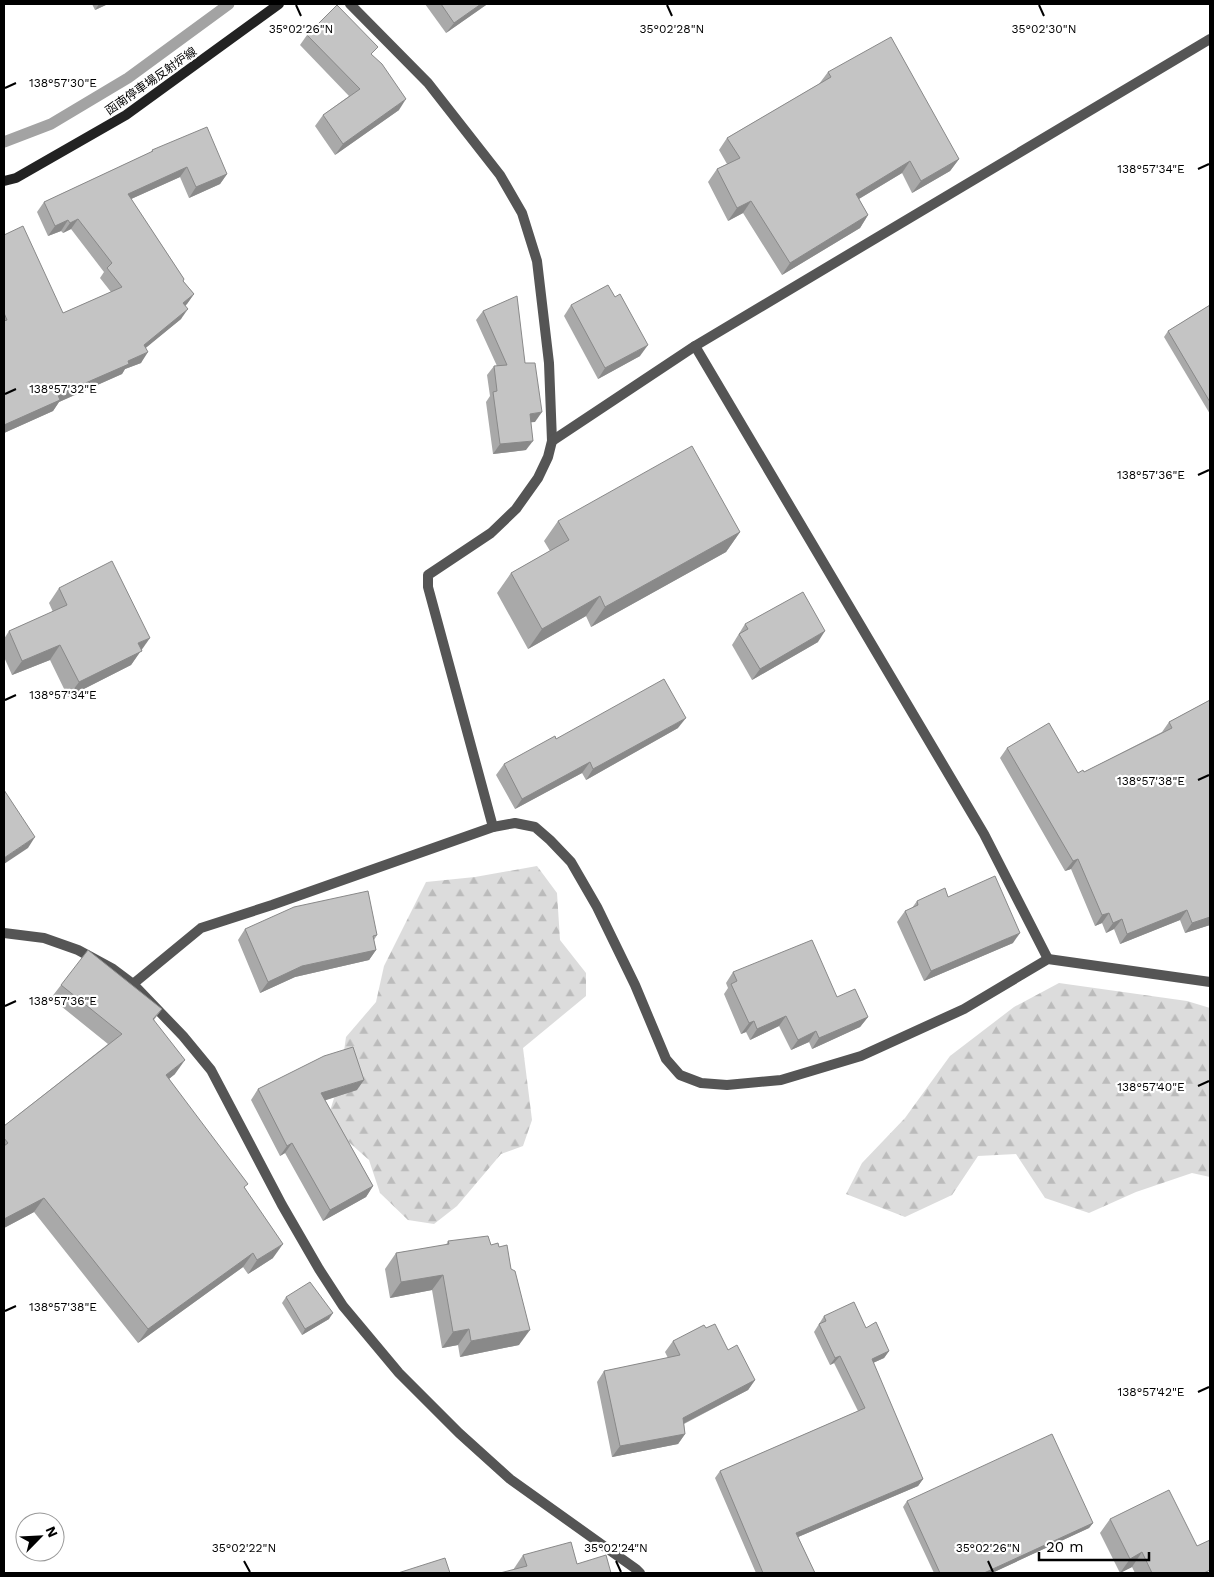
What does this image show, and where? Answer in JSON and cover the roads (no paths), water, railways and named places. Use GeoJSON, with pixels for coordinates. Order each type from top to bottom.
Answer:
{"type":"FeatureCollection","features":[{"type":"Feature","properties":{"kind":"main road","name":"函南停車場反射炉線"},"geometry":{"type":"LineString","coordinates":[[4,181],[16,178],[126,116],[279,4]]}},
{"type":"Feature","properties":{"kind":"street"},"geometry":{"type":"LineString","coordinates":[[350,4],[428,83],[500,174],[522,213],[537,261],[549,363],[552,441],[548,456],[538,478],[516,509],[492,533],[428,575],[428,586],[493,827]]}},
{"type":"Feature","properties":{"kind":"street"},"geometry":{"type":"LineString","coordinates":[[552,441],[696,346],[1210,39]]}},
{"type":"Feature","properties":{"kind":"street"},"geometry":{"type":"LineString","coordinates":[[696,346],[984,834],[1048,959]]}},
{"type":"Feature","properties":{"kind":"street"},"geometry":{"type":"LineString","coordinates":[[133,984],[201,928],[493,827],[515,823],[535,827],[571,862],[597,907],[635,985],[666,1059],[680,1075],[701,1082],[727,1085],[781,1080],[861,1056],[964,1009],[1048,959],[1210,982]]}},
{"type":"Feature","properties":{"kind":"street"},"geometry":{"type":"LineString","coordinates":[[4,933],[44,938],[78,950],[113,969],[133,984],[183,1036],[211,1070],[282,1205],[319,1269],[343,1306],[399,1373],[459,1433],[510,1479],[636,1568],[640,1573]]}},
{"type":"Feature","properties":{"kind":"waterway"},"geometry":{"type":"LineString","coordinates":[[4,142],[51,124],[128,78],[229,4]]}}]}
